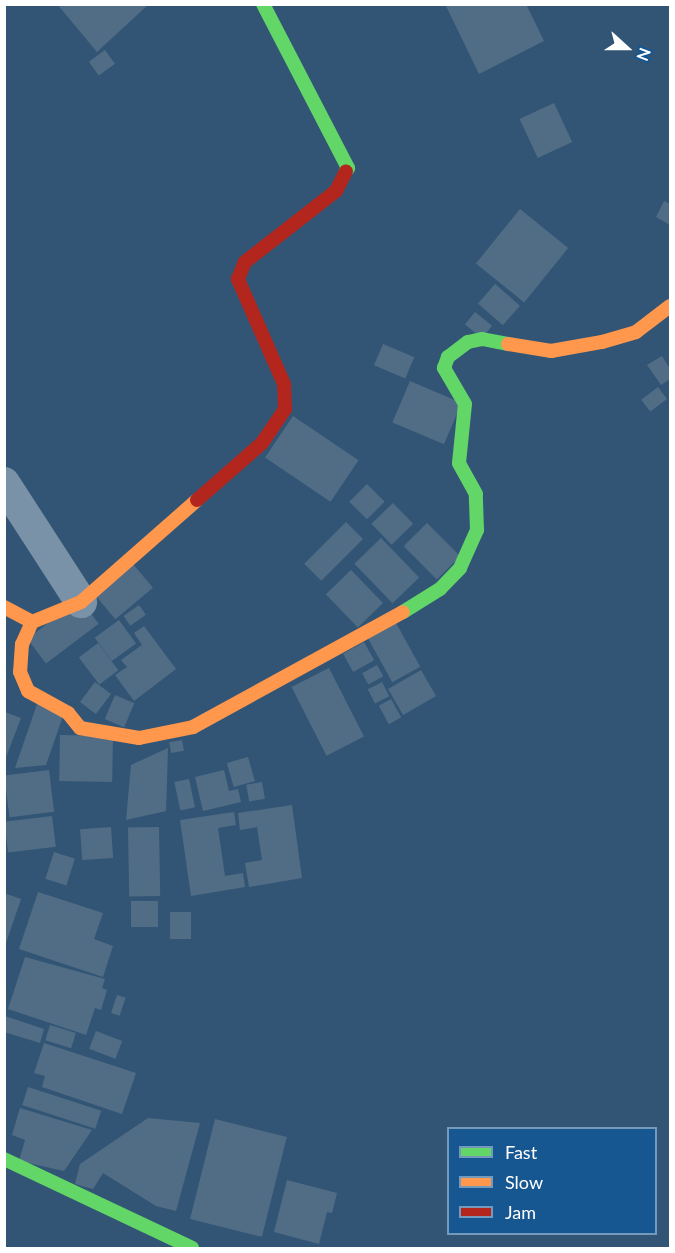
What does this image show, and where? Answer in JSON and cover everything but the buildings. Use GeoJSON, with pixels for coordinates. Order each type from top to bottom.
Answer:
{"type":"FeatureCollection","features":[{"type":"Feature","properties":{"kind":"street"},"geometry":{"type":"LineString","coordinates":[[263,4],[348,168],[336,190],[245,262],[238,279],[284,384],[285,409],[262,444],[81,602],[32,622],[22,644],[20,672],[28,691],[68,713],[80,728],[139,738],[193,727],[383,624],[440,588],[459,568],[477,530],[476,494],[459,463],[465,404],[444,368],[448,357],[468,342],[482,339],[551,351],[602,342],[636,332],[670,306]]}},
{"type":"Feature","properties":{"kind":"street"},"geometry":{"type":"LineString","coordinates":[[4,483],[81,602]]}},
{"type":"Feature","properties":{"kind":"street"},"geometry":{"type":"LineString","coordinates":[[4,607],[32,622]]}},
{"type":"Feature","properties":{"kind":"street"},"geometry":{"type":"LineString","coordinates":[[4,1159],[192,1248]]}},
{"type":"Feature","properties":{"kind":"traffic: fast"},"geometry":{"type":"LineString","coordinates":[[263,4],[348,168],[346,171]]}},
{"type":"Feature","properties":{"kind":"traffic: fast"},"geometry":{"type":"LineString","coordinates":[[403,612],[440,589],[460,568],[477,530],[476,494],[459,463],[465,404],[444,368],[448,357],[468,342],[482,339],[508,344]]}},
{"type":"Feature","properties":{"kind":"traffic: fast"},"geometry":{"type":"LineString","coordinates":[[4,1159],[192,1248]]}},
{"type":"Feature","properties":{"kind":"traffic: slow"},"geometry":{"type":"LineString","coordinates":[[508,344],[551,351],[602,342],[636,332],[670,306]]}},
{"type":"Feature","properties":{"kind":"traffic: slow"},"geometry":{"type":"LineString","coordinates":[[4,607],[32,622],[81,602],[197,500]]}},
{"type":"Feature","properties":{"kind":"traffic: slow"},"geometry":{"type":"LineString","coordinates":[[32,622],[22,644],[20,672],[28,691],[68,713],[80,728],[139,738],[193,727],[403,612]]}},
{"type":"Feature","properties":{"kind":"traffic: jam"},"geometry":{"type":"LineString","coordinates":[[197,500],[262,443],[285,409],[284,384],[238,279],[245,262],[336,191],[346,171]]}}]}
